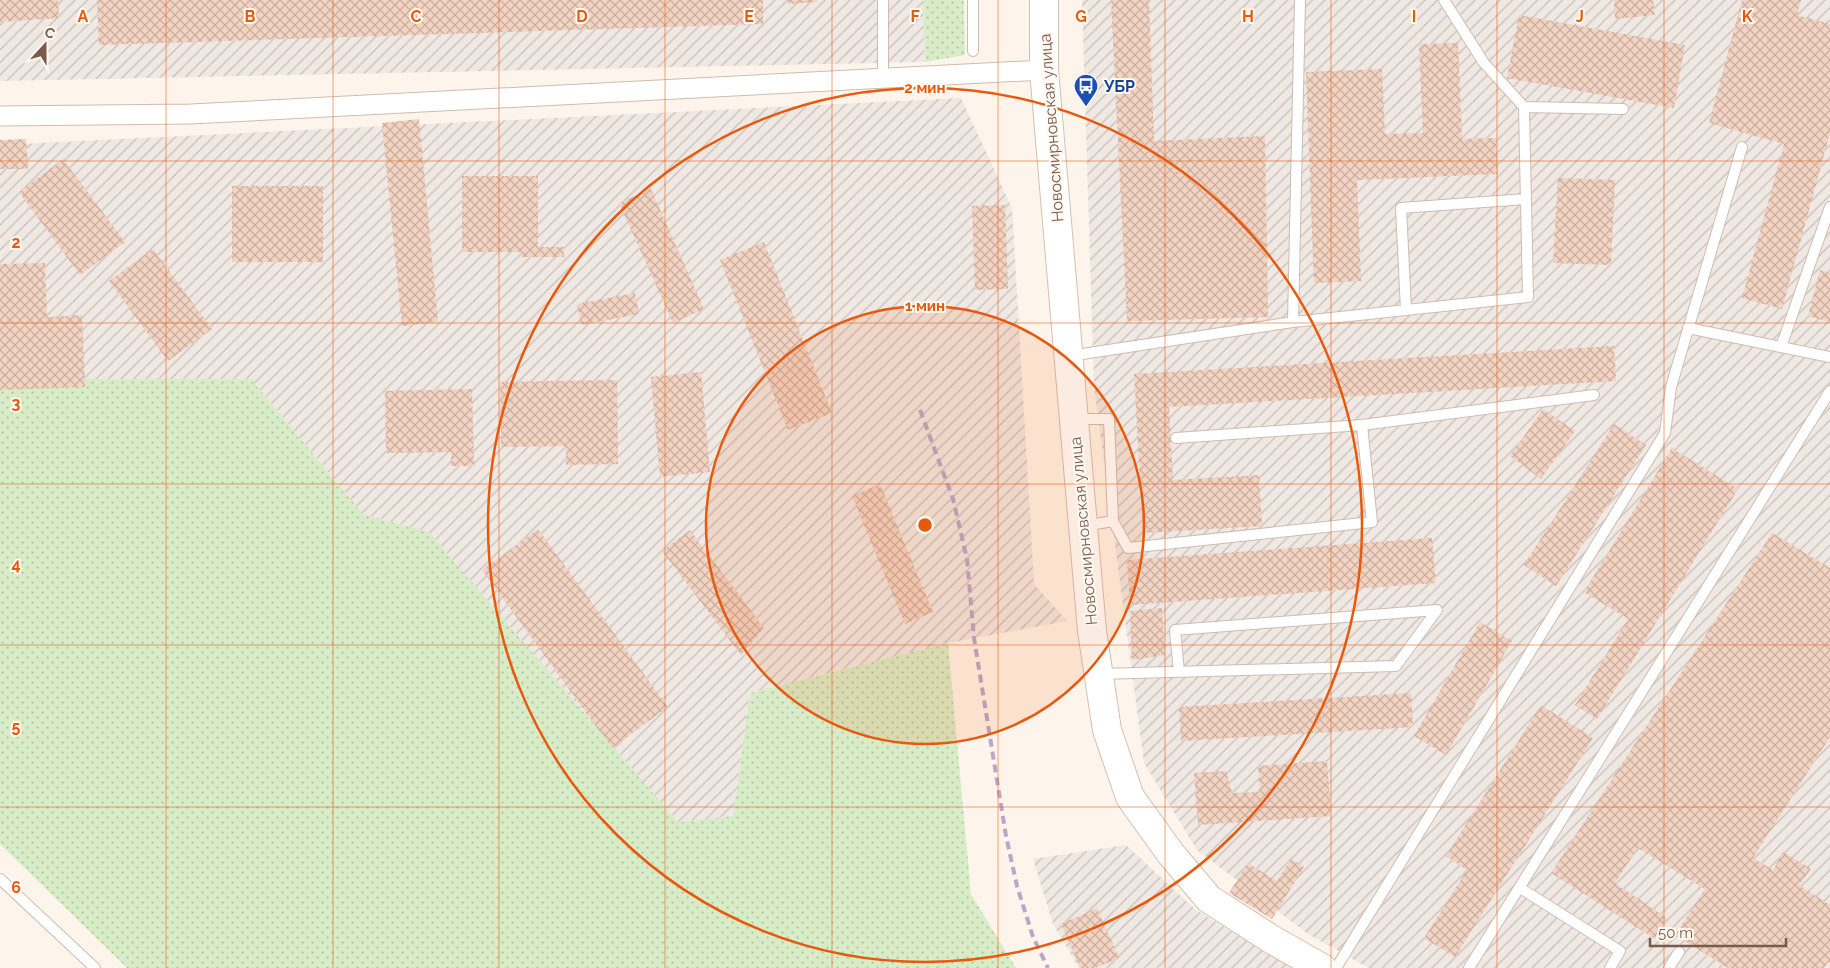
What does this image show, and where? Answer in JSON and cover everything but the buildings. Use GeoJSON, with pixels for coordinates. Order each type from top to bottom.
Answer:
{"type":"FeatureCollection","features":[{"type":"Feature","properties":{"kind":"street","name":"Новосмирновская улица"},"geometry":{"type":"LineString","coordinates":[[1044,0],[1044,70],[1068,356],[1092,631],[1107,730],[1130,797],[1171,854],[1210,899],[1271,939],[1322,968]]}},
{"type":"Feature","properties":{"kind":"street"},"geometry":{"type":"LineString","coordinates":[[0,116],[191,114],[1044,70]]}},
{"type":"Feature","properties":{"kind":"lane"},"geometry":{"type":"LineString","coordinates":[[883,0],[883,79]]}},
{"type":"Feature","properties":{"kind":"lane"},"geometry":{"type":"LineString","coordinates":[[973,0],[973,51]]}},
{"type":"Feature","properties":{"kind":"lane"},"geometry":{"type":"LineString","coordinates":[[1293,322],[1300,0]]}},
{"type":"Feature","properties":{"kind":"lane"},"geometry":{"type":"LineString","coordinates":[[1068,356],[1293,322],[1528,297],[1524,106],[1484,63],[1444,0]]}},
{"type":"Feature","properties":{"kind":"lane"},"geometry":{"type":"LineString","coordinates":[[1524,106],[1623,109]]}},
{"type":"Feature","properties":{"kind":"lane"},"geometry":{"type":"LineString","coordinates":[[1336,968],[1664,433],[1671,387],[1742,147]]}},
{"type":"Feature","properties":{"kind":"lane"},"geometry":{"type":"LineString","coordinates":[[1406,310],[1401,208],[1526,199]]}},
{"type":"Feature","properties":{"kind":"lane"},"geometry":{"type":"LineString","coordinates":[[1781,347],[1830,208]]}},
{"type":"Feature","properties":{"kind":"lane"},"geometry":{"type":"LineString","coordinates":[[1688,328],[1830,357]]}},
{"type":"Feature","properties":{"kind":"lane"},"geometry":{"type":"LineString","coordinates":[[1469,968],[1830,391]]}},
{"type":"Feature","properties":{"kind":"lane"},"geometry":{"type":"LineString","coordinates":[[1176,438],[1362,425],[1594,395]]}},
{"type":"Feature","properties":{"kind":"lane"},"geometry":{"type":"LineString","coordinates":[[1074,419],[1109,419],[1113,521],[1128,548],[1372,522],[1362,425]]}},
{"type":"Feature","properties":{"kind":"lane"},"geometry":{"type":"LineString","coordinates":[[1083,527],[1113,521]]}},
{"type":"Feature","properties":{"kind":"lane"},"geometry":{"type":"LineString","coordinates":[[1098,674],[1179,672],[1396,666],[1437,610],[1175,630],[1179,672]]}},
{"type":"Feature","properties":{"kind":"lane"},"geometry":{"type":"LineString","coordinates":[[0,879],[95,968]]}},
{"type":"Feature","properties":{"kind":"lane"},"geometry":{"type":"LineString","coordinates":[[1520,888],[1620,950],[1610,968]]}},
{"type":"Feature","properties":{"kind":"lane"},"geometry":{"type":"LineString","coordinates":[[1669,968],[1679,952]]}},
{"type":"Feature","properties":{"kind":"shaded area"},"geometry":{"type":"Polygon","coordinates":[[[0,0],[923,0],[925,62],[0,81],[0,0]]]}},
{"type":"Feature","properties":{"kind":"shaded area"},"geometry":{"type":"Polygon","coordinates":[[[1082,0],[1830,0],[1830,968],[1369,968],[1308,934],[1197,850],[1144,763],[1094,386],[1082,0]]]}},
{"type":"Feature","properties":{"kind":"shaded area"},"geometry":{"type":"Polygon","coordinates":[[[961,98],[1012,208],[1034,584],[1067,621],[948,643],[750,693],[733,816],[678,822],[429,532],[363,514],[251,379],[0,379],[0,145],[961,98]]]}},
{"type":"Feature","properties":{"kind":"shaded area"},"geometry":{"type":"Polygon","coordinates":[[[1126,845],[1196,910],[1293,968],[1079,968],[1053,924],[1033,859],[1126,845]]]}},
{"type":"Feature","properties":{"kind":"green space"},"geometry":{"type":"Polygon","coordinates":[[[923,0],[964,0],[965,55],[925,62],[923,0]]]}},
{"type":"Feature","properties":{"kind":"green space"},"geometry":{"type":"Polygon","coordinates":[[[0,379],[251,379],[363,514],[429,532],[678,822],[733,816],[750,693],[948,643],[971,894],[1016,968],[127,968],[0,844],[0,379]]]}},
{"type":"Feature","properties":{"kind":"railway"},"geometry":{"type":"LineString","coordinates":[[920,410],[953,499],[967,559],[974,638],[1006,836],[1017,886],[1033,937],[1048,968]]}},
{"type":"Feature","properties":{"kind":"place","name":"УБР"},"geometry":{"type":"Point","coordinates":[1086,107]}}]}
